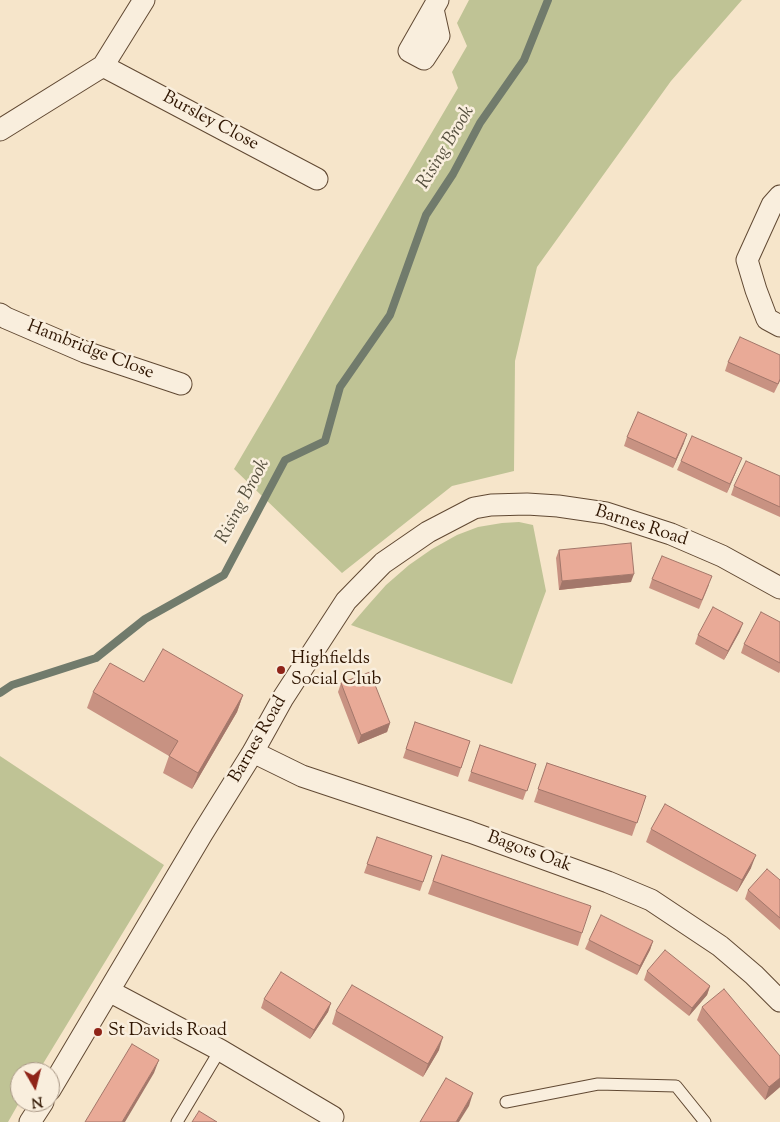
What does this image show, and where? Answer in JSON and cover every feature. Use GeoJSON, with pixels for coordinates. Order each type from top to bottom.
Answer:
{"type":"FeatureCollection","features":[{"type":"Feature","properties":{"kind":"street"},"geometry":{"type":"LineString","coordinates":[[0,130],[103,66],[144,0]]}},
{"type":"Feature","properties":{"kind":"street","name":"Bursley Close"},"geometry":{"type":"LineString","coordinates":[[103,66],[317,179]]}},
{"type":"Feature","properties":{"kind":"street"},"geometry":{"type":"LineString","coordinates":[[780,196],[772,205],[748,260],[756,290],[767,319],[780,326]]}},
{"type":"Feature","properties":{"kind":"street","name":"Hambridge Close"},"geometry":{"type":"LineString","coordinates":[[0,314],[85,352],[181,384]]}},
{"type":"Feature","properties":{"kind":"street","name":"Barnes Road"},"geometry":{"type":"LineString","coordinates":[[60,1073],[253,752],[283,698],[346,602],[383,563],[428,532],[474,508],[490,505],[527,504],[558,506],[606,513],[671,534],[722,556],[780,588]]}},
{"type":"Feature","properties":{"kind":"street","name":"Bagots Oak"},"geometry":{"type":"LineString","coordinates":[[253,752],[302,776],[470,832],[608,882],[651,900],[720,946],[754,975],[780,1001]]}},
{"type":"Feature","properties":{"kind":"street"},"geometry":{"type":"LineString","coordinates":[[109,991],[220,1050],[333,1116]]}},
{"type":"Feature","properties":{"kind":"lane"},"geometry":{"type":"LineString","coordinates":[[178,1122],[220,1050]]}},
{"type":"Feature","properties":{"kind":"lane"},"geometry":{"type":"LineString","coordinates":[[506,1102],[598,1084],[676,1086],[705,1122]]}},
{"type":"Feature","properties":{"kind":"green space"},"geometry":{"type":"Polygon","coordinates":[[[469,0],[742,0],[671,81],[537,267],[515,361],[514,471],[452,486],[342,573],[234,469],[458,88],[452,72],[467,46],[457,23],[469,0]]]}},
{"type":"Feature","properties":{"kind":"green space"},"geometry":{"type":"Polygon","coordinates":[[[519,522],[533,525],[546,591],[512,684],[351,625],[386,585],[409,565],[432,549],[457,535],[478,527],[519,522]]]}},
{"type":"Feature","properties":{"kind":"green space"},"geometry":{"type":"Polygon","coordinates":[[[0,756],[164,865],[44,1062],[10,1062],[10,1112],[14,1112],[8,1122],[0,1122],[0,756]]]}},
{"type":"Feature","properties":{"kind":"building"},"geometry":{"type":"Polygon","coordinates":[[[740,337],[780,355],[780,379],[778,384],[728,362],[740,337]]]}},
{"type":"Feature","properties":{"kind":"building"},"geometry":{"type":"Polygon","coordinates":[[[638,412],[687,434],[676,459],[627,437],[638,412]]]}},
{"type":"Feature","properties":{"kind":"building"},"geometry":{"type":"Polygon","coordinates":[[[692,436],[742,458],[730,484],[681,461],[692,436]]]}},
{"type":"Feature","properties":{"kind":"building"},"geometry":{"type":"Polygon","coordinates":[[[746,461],[780,476],[780,507],[734,486],[746,461]]]}},
{"type":"Feature","properties":{"kind":"building"},"geometry":{"type":"Polygon","coordinates":[[[631,543],[634,574],[562,581],[559,550],[631,543]]]}},
{"type":"Feature","properties":{"kind":"building"},"geometry":{"type":"Polygon","coordinates":[[[662,556],[712,576],[702,600],[652,579],[662,556]]]}},
{"type":"Feature","properties":{"kind":"building"},"geometry":{"type":"Polygon","coordinates":[[[713,607],[743,623],[728,651],[698,635],[713,607]]]}},
{"type":"Feature","properties":{"kind":"building"},"geometry":{"type":"Polygon","coordinates":[[[761,612],[780,622],[780,663],[744,644],[761,612]]]}},
{"type":"Feature","properties":{"kind":"building"},"geometry":{"type":"Polygon","coordinates":[[[163,649],[243,695],[198,773],[169,756],[178,741],[93,692],[110,663],[144,682],[163,649]]]}},
{"type":"Feature","properties":{"kind":"building"},"geometry":{"type":"Polygon","coordinates":[[[370,672],[390,723],[361,735],[341,683],[370,672]]]}},
{"type":"Feature","properties":{"kind":"building"},"geometry":{"type":"Polygon","coordinates":[[[415,722],[470,741],[461,768],[406,749],[415,722]]]}},
{"type":"Feature","properties":{"kind":"building"},"geometry":{"type":"Polygon","coordinates":[[[480,745],[536,764],[527,791],[471,772],[480,745]]]}},
{"type":"Feature","properties":{"kind":"building"},"geometry":{"type":"Polygon","coordinates":[[[547,763],[646,796],[637,823],[538,789],[547,763]]]}},
{"type":"Feature","properties":{"kind":"building"},"geometry":{"type":"Polygon","coordinates":[[[665,804],[756,855],[742,880],[651,829],[665,804]]]}},
{"type":"Feature","properties":{"kind":"building"},"geometry":{"type":"Polygon","coordinates":[[[377,837],[432,856],[423,882],[367,864],[377,837]]]}},
{"type":"Feature","properties":{"kind":"building"},"geometry":{"type":"Polygon","coordinates":[[[442,855],[591,906],[582,933],[433,881],[442,855]]]}},
{"type":"Feature","properties":{"kind":"building"},"geometry":{"type":"Polygon","coordinates":[[[767,869],[780,880],[780,918],[748,890],[767,869]]]}},
{"type":"Feature","properties":{"kind":"building"},"geometry":{"type":"Polygon","coordinates":[[[601,915],[653,941],[640,966],[589,940],[601,915]]]}},
{"type":"Feature","properties":{"kind":"building"},"geometry":{"type":"Polygon","coordinates":[[[665,950],[710,986],[692,1008],[647,971],[665,950]]]}},
{"type":"Feature","properties":{"kind":"building"},"geometry":{"type":"Polygon","coordinates":[[[281,972],[331,1003],[314,1030],[264,999],[281,972]]]}},
{"type":"Feature","properties":{"kind":"building"},"geometry":{"type":"Polygon","coordinates":[[[352,985],[443,1037],[428,1064],[336,1011],[352,985]]]}},
{"type":"Feature","properties":{"kind":"building"},"geometry":{"type":"Polygon","coordinates":[[[724,989],[780,1056],[780,1078],[769,1087],[702,1007],[724,989]]]}},
{"type":"Feature","properties":{"kind":"building"},"geometry":{"type":"Polygon","coordinates":[[[132,1044],[159,1060],[122,1122],[85,1122],[132,1044]]]}},
{"type":"Feature","properties":{"kind":"building"},"geometry":{"type":"Polygon","coordinates":[[[446,1078],[473,1093],[456,1122],[420,1122],[446,1078]]]}},
{"type":"Feature","properties":{"kind":"building"},"geometry":{"type":"Polygon","coordinates":[[[199,1111],[217,1122],[192,1122],[199,1111]]]}},
{"type":"Feature","properties":{"kind":"waterway","name":"Rising Brook"},"geometry":{"type":"LineString","coordinates":[[0,693],[12,685],[96,658],[145,619],[224,575],[285,460],[325,441],[340,387],[390,315],[426,215],[453,174],[480,123],[524,60],[548,0]]}},
{"type":"Feature","properties":{"kind":"place","name":"Highfields Social Club"},"geometry":{"type":"Point","coordinates":[281,670]}},
{"type":"Feature","properties":{"kind":"place","name":"St Davids Road"},"geometry":{"type":"Point","coordinates":[98,1032]}}]}
